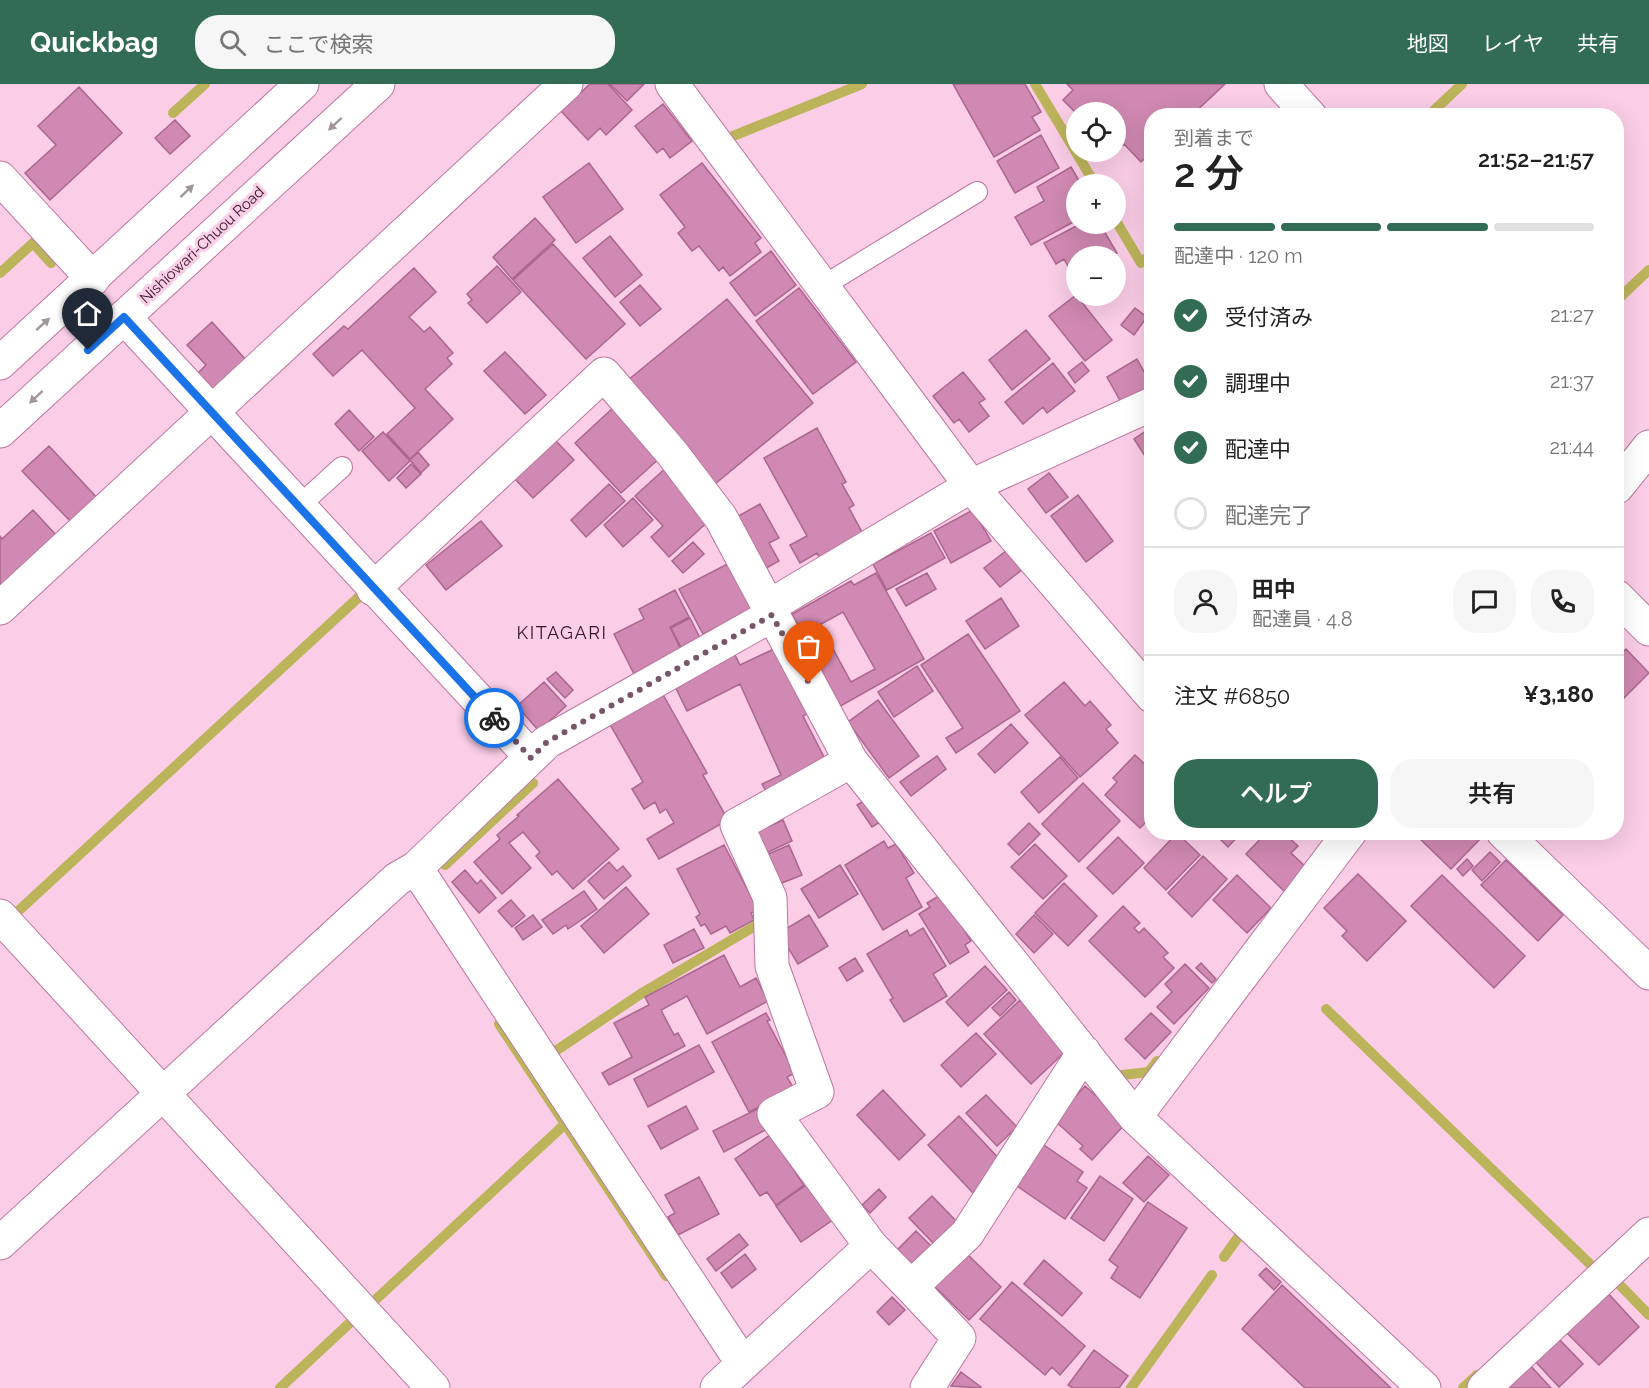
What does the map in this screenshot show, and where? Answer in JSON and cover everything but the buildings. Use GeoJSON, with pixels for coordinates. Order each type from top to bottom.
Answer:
{"type":"FeatureCollection","features":[{"type":"Feature","properties":{"kind":"street"},"geometry":{"type":"LineString","coordinates":[[0,363],[302,84]]}},
{"type":"Feature","properties":{"kind":"street","name":"Nishiowari-Chuou Road"},"geometry":{"type":"LineString","coordinates":[[0,431],[378,84]]}},
{"type":"Feature","properties":{"kind":"street"},"geometry":{"type":"LineString","coordinates":[[0,608],[566,84]]}},
{"type":"Feature","properties":{"kind":"street"},"geometry":{"type":"LineString","coordinates":[[672,84],[971,486],[1144,687]]}},
{"type":"Feature","properties":{"kind":"street"},"geometry":{"type":"LineString","coordinates":[[1281,84],[1303,108]]}},
{"type":"Feature","properties":{"kind":"street"},"geometry":{"type":"LineString","coordinates":[[0,178],[93,279]]}},
{"type":"Feature","properties":{"kind":"street"},"geometry":{"type":"LineString","coordinates":[[124,317],[531,758]]}},
{"type":"Feature","properties":{"kind":"street"},"geometry":{"type":"LineString","coordinates":[[373,589],[604,374],[672,453],[721,518],[851,760],[1135,1117],[1424,1388]]}},
{"type":"Feature","properties":{"kind":"street"},"geometry":{"type":"LineString","coordinates":[[0,1243],[397,879],[416,868],[547,742],[770,611],[971,486],[1144,408]]}},
{"type":"Feature","properties":{"kind":"street"},"geometry":{"type":"LineString","coordinates":[[1624,604],[1649,629]]}},
{"type":"Feature","properties":{"kind":"street"},"geometry":{"type":"LineString","coordinates":[[851,760],[737,825],[770,898],[772,966],[817,1092],[774,1114],[871,1246],[959,1338],[927,1388]]}},
{"type":"Feature","properties":{"kind":"street"},"geometry":{"type":"LineString","coordinates":[[1135,1117],[1336,840]]}},
{"type":"Feature","properties":{"kind":"street"},"geometry":{"type":"LineString","coordinates":[[1511,840],[1649,973]]}},
{"type":"Feature","properties":{"kind":"street"},"geometry":{"type":"LineString","coordinates":[[416,868],[743,1364]]}},
{"type":"Feature","properties":{"kind":"street"},"geometry":{"type":"LineString","coordinates":[[0,916],[165,1093],[433,1388]]}},
{"type":"Feature","properties":{"kind":"street"},"geometry":{"type":"LineString","coordinates":[[911,1287],[967,1234],[1084,1052]]}},
{"type":"Feature","properties":{"kind":"street"},"geometry":{"type":"LineString","coordinates":[[1484,1388],[1649,1234]]}},
{"type":"Feature","properties":{"kind":"street"},"geometry":{"type":"LineString","coordinates":[[717,1388],[871,1246]]}},
{"type":"Feature","properties":{"kind":"lane"},"geometry":{"type":"LineString","coordinates":[[823,286],[976,192]]}},
{"type":"Feature","properties":{"kind":"lane"},"geometry":{"type":"LineString","coordinates":[[298,507],[342,467]]}},
{"type":"Feature","properties":{"kind":"waterway"},"geometry":{"type":"LineString","coordinates":[[173,113],[205,84]]}},
{"type":"Feature","properties":{"kind":"waterway"},"geometry":{"type":"LineString","coordinates":[[733,136],[862,84]]}},
{"type":"Feature","properties":{"kind":"waterway"},"geometry":{"type":"LineString","coordinates":[[1035,84],[1089,174]]}},
{"type":"Feature","properties":{"kind":"waterway"},"geometry":{"type":"LineString","coordinates":[[1436,108],[1462,84]]}},
{"type":"Feature","properties":{"kind":"waterway"},"geometry":{"type":"LineString","coordinates":[[0,273],[43,234]]}},
{"type":"Feature","properties":{"kind":"waterway"},"geometry":{"type":"LineString","coordinates":[[1124,234],[1141,263],[1144,260]]}},
{"type":"Feature","properties":{"kind":"waterway"},"geometry":{"type":"LineString","coordinates":[[33,243],[51,263]]}},
{"type":"Feature","properties":{"kind":"waterway"},"geometry":{"type":"LineString","coordinates":[[1624,293],[1649,270]]}},
{"type":"Feature","properties":{"kind":"waterway"},"geometry":{"type":"LineString","coordinates":[[15,914],[360,596]]}},
{"type":"Feature","properties":{"kind":"waterway"},"geometry":{"type":"LineString","coordinates":[[445,865],[533,783]]}},
{"type":"Feature","properties":{"kind":"waterway"},"geometry":{"type":"LineString","coordinates":[[557,1050],[642,993],[760,923]]}},
{"type":"Feature","properties":{"kind":"waterway"},"geometry":{"type":"LineString","coordinates":[[1326,1009],[1593,1267]]}},
{"type":"Feature","properties":{"kind":"waterway"},"geometry":{"type":"LineString","coordinates":[[499,1024],[666,1276]]}},
{"type":"Feature","properties":{"kind":"waterway"},"geometry":{"type":"LineString","coordinates":[[1122,1075],[1149,1072],[1157,1061]]}},
{"type":"Feature","properties":{"kind":"waterway"},"geometry":{"type":"LineString","coordinates":[[372,1303],[564,1125]]}},
{"type":"Feature","properties":{"kind":"waterway"},"geometry":{"type":"LineString","coordinates":[[1224,1257],[1239,1236]]}},
{"type":"Feature","properties":{"kind":"waterway"},"geometry":{"type":"LineString","coordinates":[[1131,1388],[1212,1275]]}},
{"type":"Feature","properties":{"kind":"waterway"},"geometry":{"type":"LineString","coordinates":[[1616,1281],[1649,1315]]}},
{"type":"Feature","properties":{"kind":"waterway"},"geometry":{"type":"LineString","coordinates":[[280,1388],[354,1319]]}},
{"type":"Feature","properties":{"kind":"waterway"},"geometry":{"type":"LineString","coordinates":[[1463,1388],[1477,1375]]}},
{"type":"Feature","properties":{"kind":"way so far"},"geometry":{"type":"LineString","coordinates":[[494,718],[531,758],[547,742],[772,615],[809,683]]}},
{"type":"Feature","properties":{"kind":"district","name":"KITAGARI"},"geometry":{"type":"Point","coordinates":[562,633]}},
{"type":"Feature","properties":{"kind":"route"},"geometry":{"type":"LineString","coordinates":[[88,350],[124,317],[494,718]]}}]}
